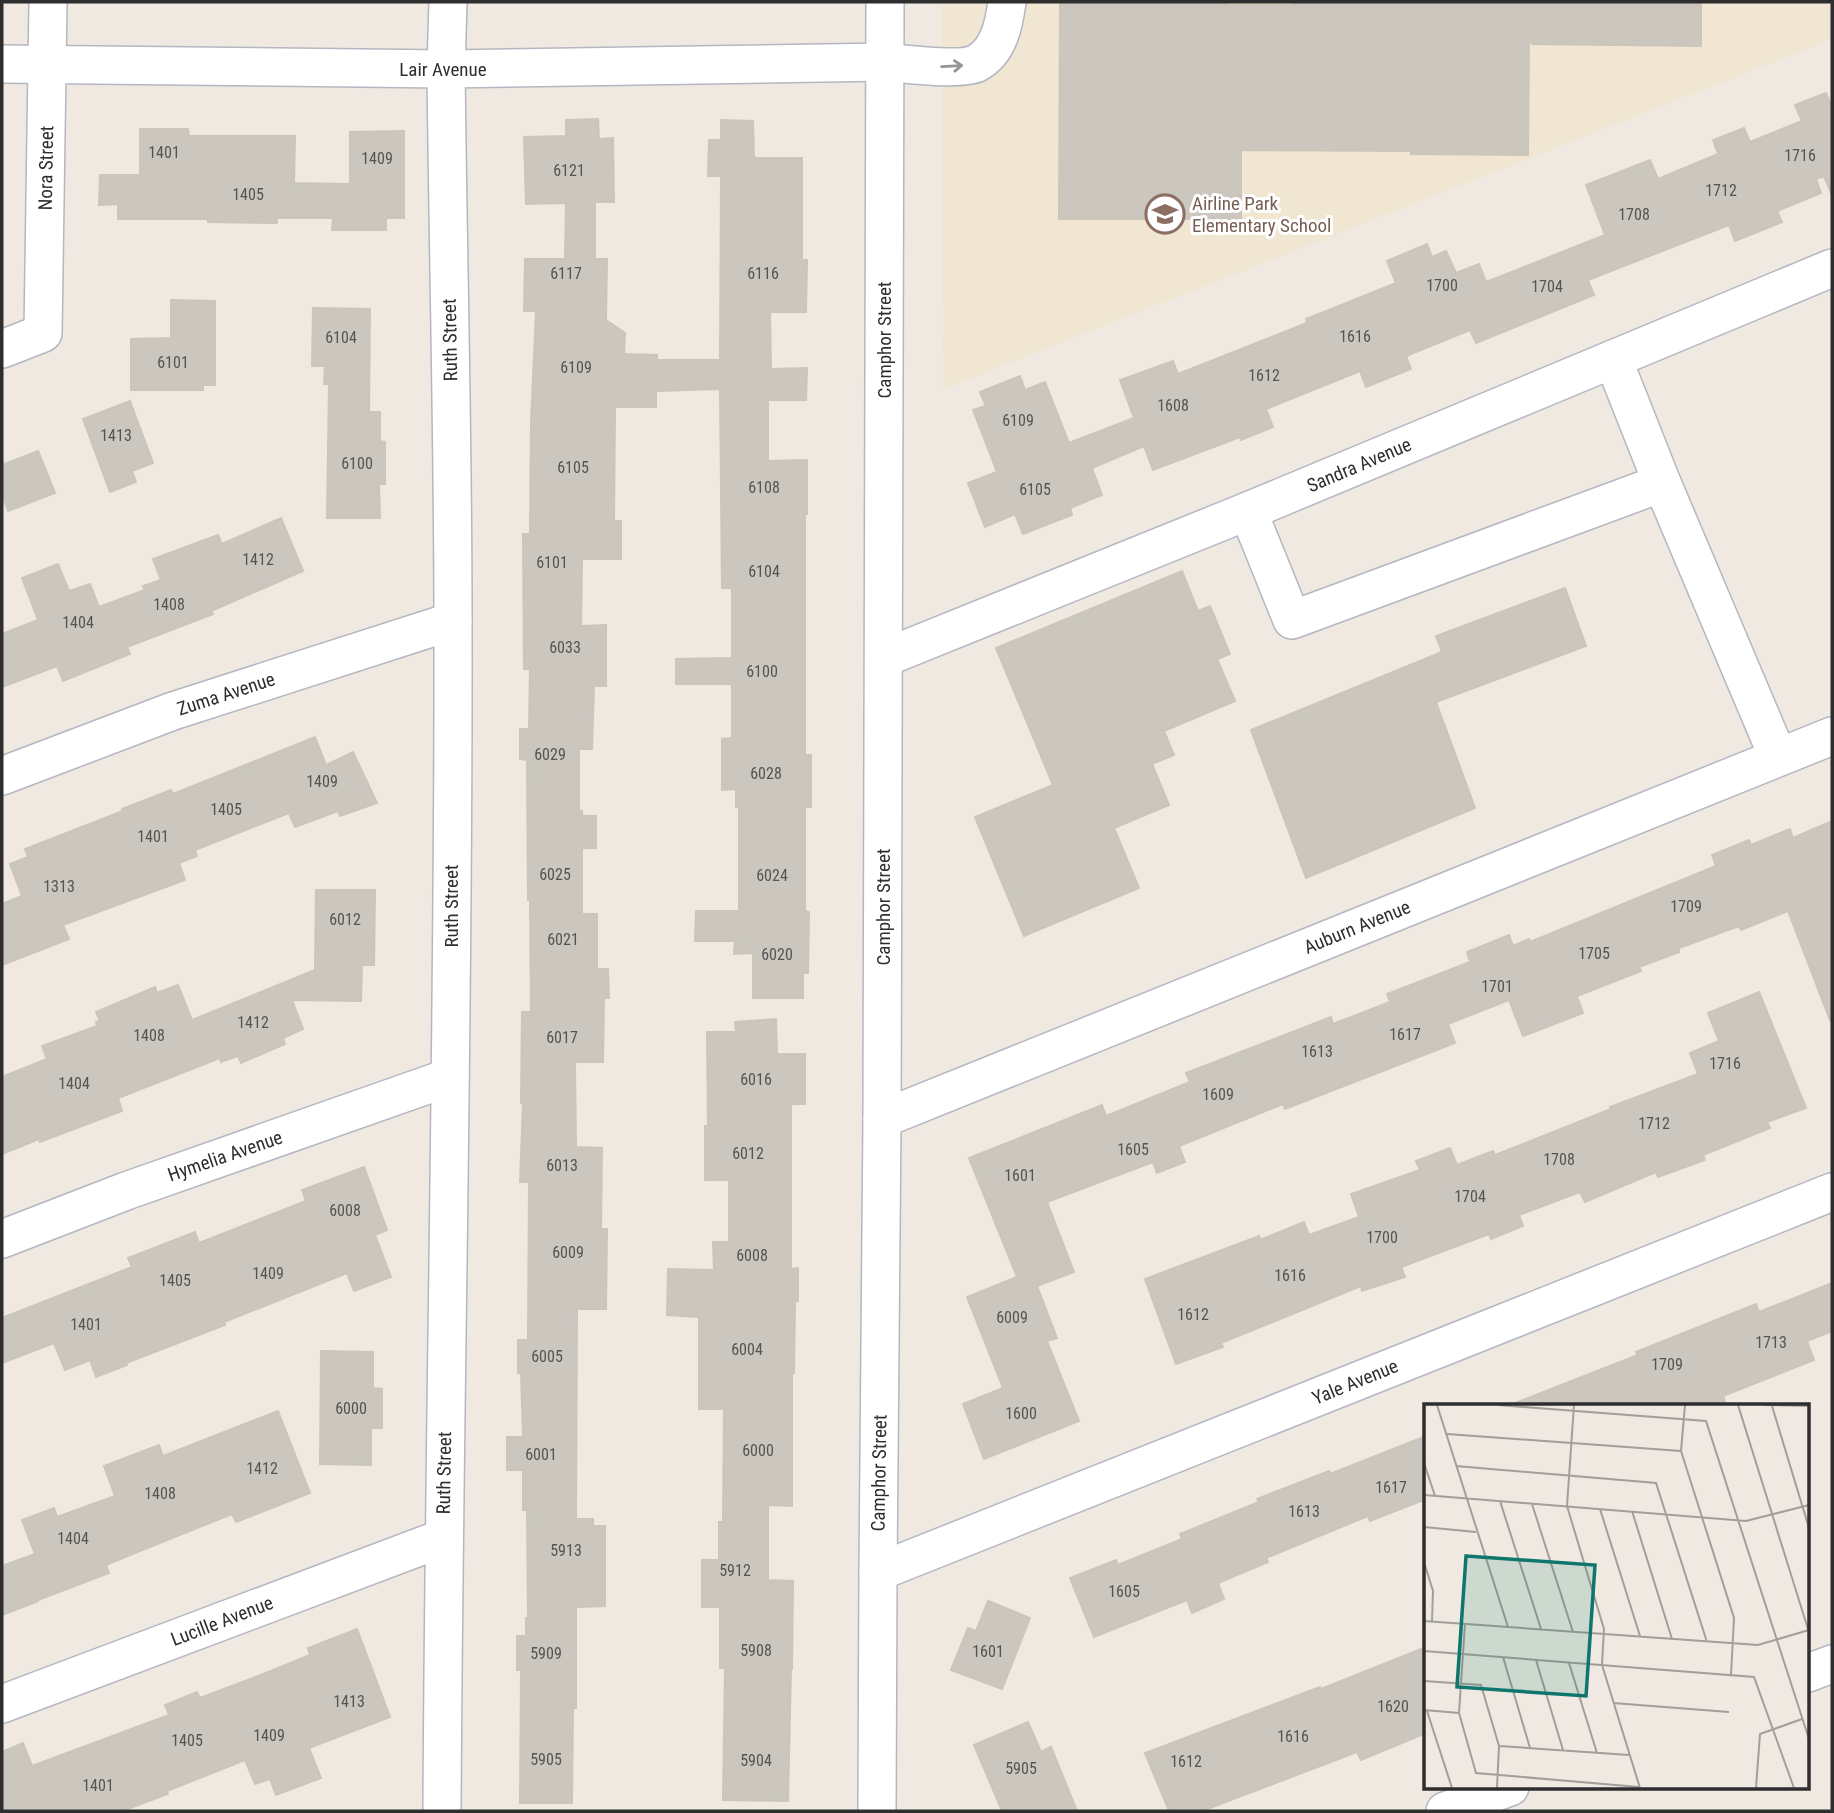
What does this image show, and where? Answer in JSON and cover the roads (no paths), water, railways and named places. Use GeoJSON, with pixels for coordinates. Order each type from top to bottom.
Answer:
{"type":"FeatureCollection","features":[{"type":"Feature","properties":{"kind":"street","name":"Nora Street"},"geometry":{"type":"LineString","coordinates":[[2,349],[43,333],[48,2]]}},
{"type":"Feature","properties":{"kind":"street","name":"Ruth Street"},"geometry":{"type":"LineString","coordinates":[[442,1811],[453,621],[446,69],[448,2]]}},
{"type":"Feature","properties":{"kind":"street","name":"Camphor Street"},"geometry":{"type":"LineString","coordinates":[[877,1811],[885,2]]}},
{"type":"Feature","properties":{"kind":"street","name":"Lair Avenue"},"geometry":{"type":"LineString","coordinates":[[2,64],[446,69],[884,62],[948,67],[976,64],[991,51],[1001,35],[1007,2]]}},
{"type":"Feature","properties":{"kind":"street","name":"Sandra Avenue"},"geometry":{"type":"LineString","coordinates":[[884,658],[1248,511],[1832,268]]}},
{"type":"Feature","properties":{"kind":"street"},"geometry":{"type":"LineString","coordinates":[[1613,359],[1662,483],[1778,757]]}},
{"type":"Feature","properties":{"kind":"street"},"geometry":{"type":"LineString","coordinates":[[1248,511],[1292,620],[1662,483]]}},
{"type":"Feature","properties":{"kind":"street","name":"Zuma Avenue"},"geometry":{"type":"LineString","coordinates":[[2,776],[173,711],[453,621]]}},
{"type":"Feature","properties":{"kind":"street","name":"Auburn Avenue"},"geometry":{"type":"LineString","coordinates":[[882,1119],[1832,736]]}},
{"type":"Feature","properties":{"kind":"street","name":"Hymelia Avenue"},"geometry":{"type":"LineString","coordinates":[[2,1239],[127,1191],[450,1077]]}},
{"type":"Feature","properties":{"kind":"street","name":"Yale Avenue"},"geometry":{"type":"LineString","coordinates":[[878,1572],[1832,1192]]}},
{"type":"Feature","properties":{"kind":"street","name":"Lucille Avenue"},"geometry":{"type":"LineString","coordinates":[[2,1704],[443,1538]]}},
{"type":"Feature","properties":{"kind":"street"},"geometry":{"type":"LineString","coordinates":[[1810,1672],[1832,1664]]}},
{"type":"Feature","properties":{"kind":"street"},"geometry":{"type":"LineString","coordinates":[[1445,1811],[1507,1788]]}},
{"type":"Feature","properties":{"kind":"place","name":"Airline Park Elementary School"},"geometry":{"type":"Point","coordinates":[1165,214]}}]}
